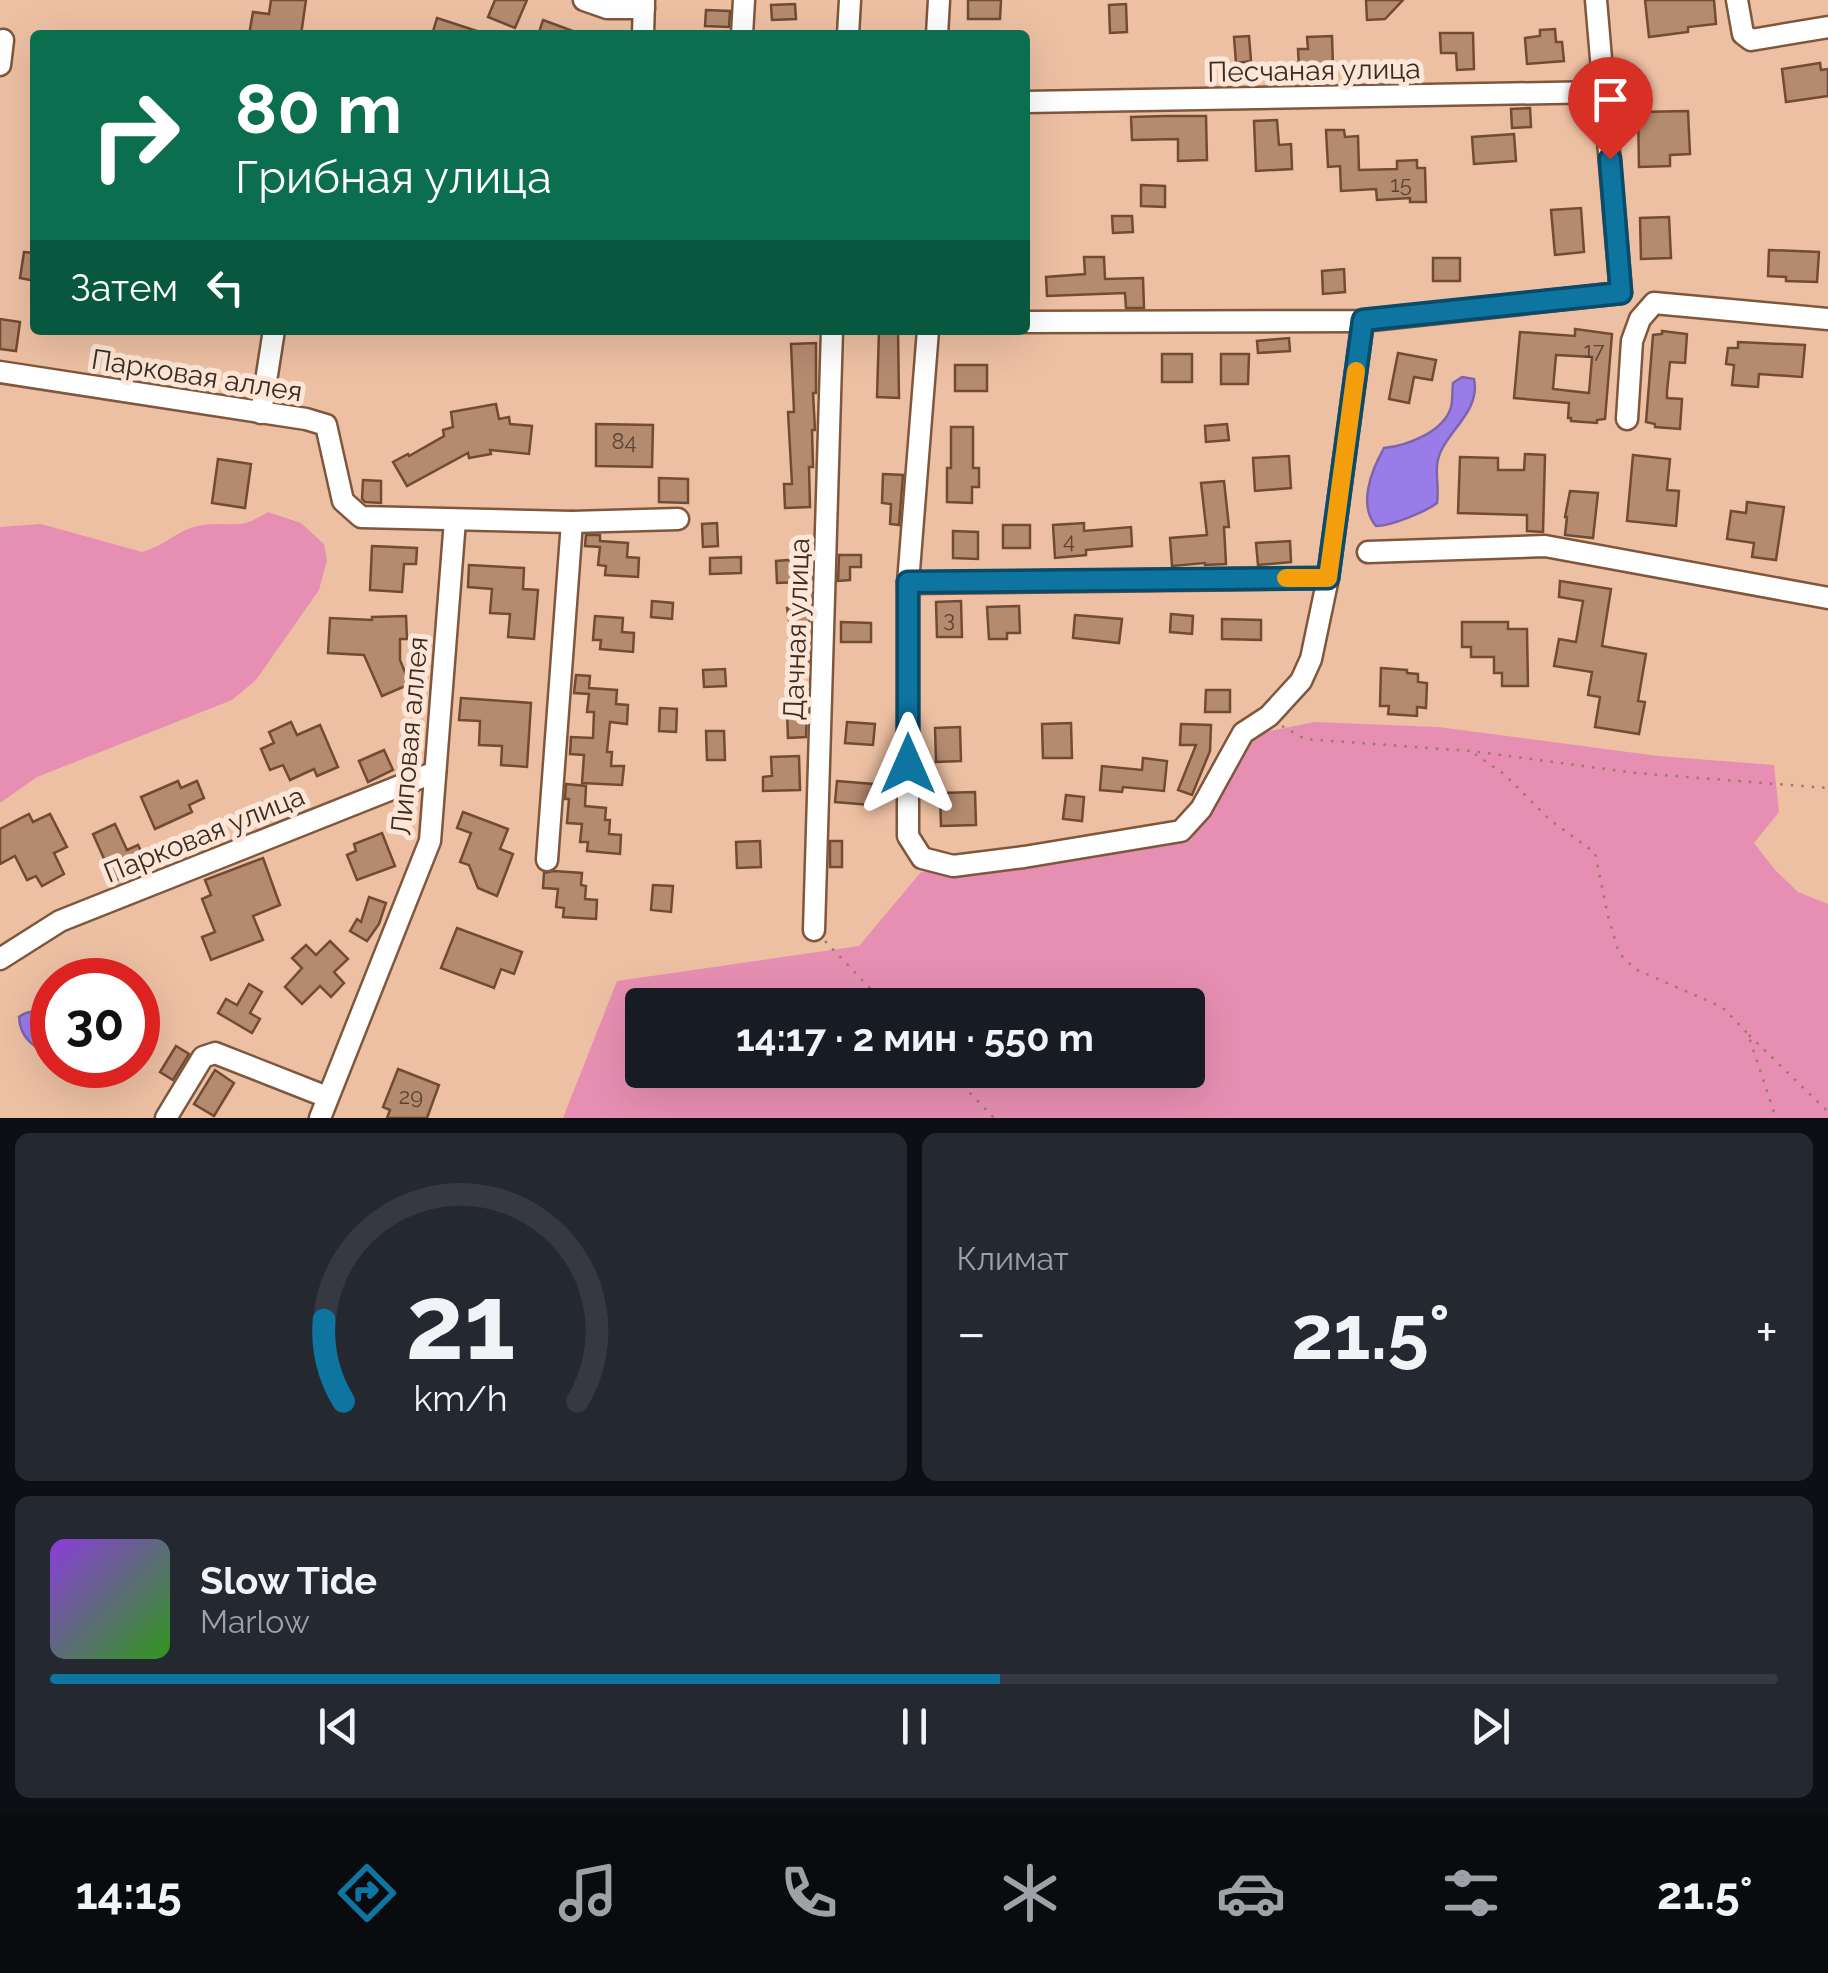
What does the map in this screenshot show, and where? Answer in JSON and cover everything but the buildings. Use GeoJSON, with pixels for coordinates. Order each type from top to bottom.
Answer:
{"type":"FeatureCollection","features":[{"type":"Feature","properties":{"kind":"street"},"geometry":{"type":"LineString","coordinates":[[584,0],[607,8],[644,4],[643,30]]}},
{"type":"Feature","properties":{"kind":"street"},"geometry":{"type":"LineString","coordinates":[[742,30],[744,0]]}},
{"type":"Feature","properties":{"kind":"street"},"geometry":{"type":"LineString","coordinates":[[848,30],[850,0]]}},
{"type":"Feature","properties":{"kind":"street"},"geometry":{"type":"LineString","coordinates":[[937,30],[939,0]]}},
{"type":"Feature","properties":{"kind":"street"},"geometry":{"type":"LineString","coordinates":[[1030,322],[1363,320],[1621,293],[1596,0]]}},
{"type":"Feature","properties":{"kind":"street"},"geometry":{"type":"LineString","coordinates":[[1738,0],[1744,34],[1751,40],[1828,28]]}},
{"type":"Feature","properties":{"kind":"street"},"geometry":{"type":"LineString","coordinates":[[0,65],[3,40]]}},
{"type":"Feature","properties":{"kind":"street","name":"Песчаная улица"},"geometry":{"type":"LineString","coordinates":[[1030,102],[1604,92]]}},
{"type":"Feature","properties":{"kind":"street"},"geometry":{"type":"LineString","coordinates":[[1627,419],[1632,341],[1640,319],[1654,303],[1828,319]]}},
{"type":"Feature","properties":{"kind":"street"},"geometry":{"type":"LineString","coordinates":[[928,335],[908,582],[908,836],[922,858],[953,866],[1181,831],[1201,809],[1243,733],[1269,716],[1301,681],[1311,659],[1328,578],[1363,320]]}},
{"type":"Feature","properties":{"kind":"street"},"geometry":{"type":"LineString","coordinates":[[261,413],[273,335]]}},
{"type":"Feature","properties":{"kind":"street","name":"Дачная улица"},"geometry":{"type":"LineString","coordinates":[[814,930],[832,335]]}},
{"type":"Feature","properties":{"kind":"street","name":"Парковая аллея"},"geometry":{"type":"LineString","coordinates":[[0,372],[326,425],[343,501],[361,517],[572,522],[678,520]]}},
{"type":"Feature","properties":{"kind":"street","name":"Липовая аллея"},"geometry":{"type":"LineString","coordinates":[[324,1108],[430,841],[456,520]]}},
{"type":"Feature","properties":{"kind":"street"},"geometry":{"type":"LineString","coordinates":[[547,860],[572,522]]}},
{"type":"Feature","properties":{"kind":"street"},"geometry":{"type":"LineString","coordinates":[[1368,552],[1545,546],[1828,598]]}},
{"type":"Feature","properties":{"kind":"street"},"geometry":{"type":"LineString","coordinates":[[908,582],[1328,578]]}},
{"type":"Feature","properties":{"kind":"street","name":"Парковая улица"},"geometry":{"type":"LineString","coordinates":[[0,960],[60,921],[435,772]]}},
{"type":"Feature","properties":{"kind":"street"},"geometry":{"type":"LineString","coordinates":[[166,1118],[203,1057],[215,1053],[324,1108]]}},
{"type":"Feature","properties":{"kind":"path"},"geometry":{"type":"LineString","coordinates":[[1269,716],[1304,739],[1471,751],[1636,773],[1828,788]]}},
{"type":"Feature","properties":{"kind":"path"},"geometry":{"type":"LineString","coordinates":[[1471,751],[1504,774],[1549,820],[1595,853],[1619,953],[1635,969],[1722,1007],[1828,1108]]}},
{"type":"Feature","properties":{"kind":"path"},"geometry":{"type":"LineString","coordinates":[[814,930],[870,988]]}},
{"type":"Feature","properties":{"kind":"path"},"geometry":{"type":"LineString","coordinates":[[1748,1034],[1776,1118]]}},
{"type":"Feature","properties":{"kind":"path"},"geometry":{"type":"LineString","coordinates":[[965,1088],[994,1118]]}},
{"type":"Feature","properties":{"kind":"shaded area"},"geometry":{"type":"Polygon","coordinates":[[[1462,377],[1474,379],[1475,389],[1465,416],[1439,456],[1437,503],[1408,518],[1376,526],[1367,498],[1384,448],[1413,441],[1441,424],[1451,407],[1453,383],[1462,377]]]}},
{"type":"Feature","properties":{"kind":"shaded area"},"geometry":{"type":"Polygon","coordinates":[[[268,512],[301,523],[324,544],[327,560],[319,590],[256,680],[232,700],[37,777],[0,803],[0,527],[41,524],[142,552],[191,528],[243,523],[268,512]]]}},
{"type":"Feature","properties":{"kind":"shaded area"},"geometry":{"type":"Polygon","coordinates":[[[1314,722],[1438,727],[1658,756],[1774,765],[1779,812],[1754,843],[1798,892],[1828,904],[1828,1118],[563,1118],[617,981],[859,946],[921,872],[1191,840],[1250,735],[1314,722]]]}},
{"type":"Feature","properties":{"kind":"shaded area"},"geometry":{"type":"Polygon","coordinates":[[[30,1012],[30,1042],[19,1017],[30,1012]]]}},
{"type":"Feature","properties":{"kind":"slow traffic"},"geometry":{"type":"LineString","coordinates":[[1286,578],[1328,578],[1356,371]]}},
{"type":"Feature","properties":{"kind":"route"},"geometry":{"type":"LineString","coordinates":[[908,764],[908,582],[1328,578],[1363,320],[1621,293],[1610,159]]}}]}
